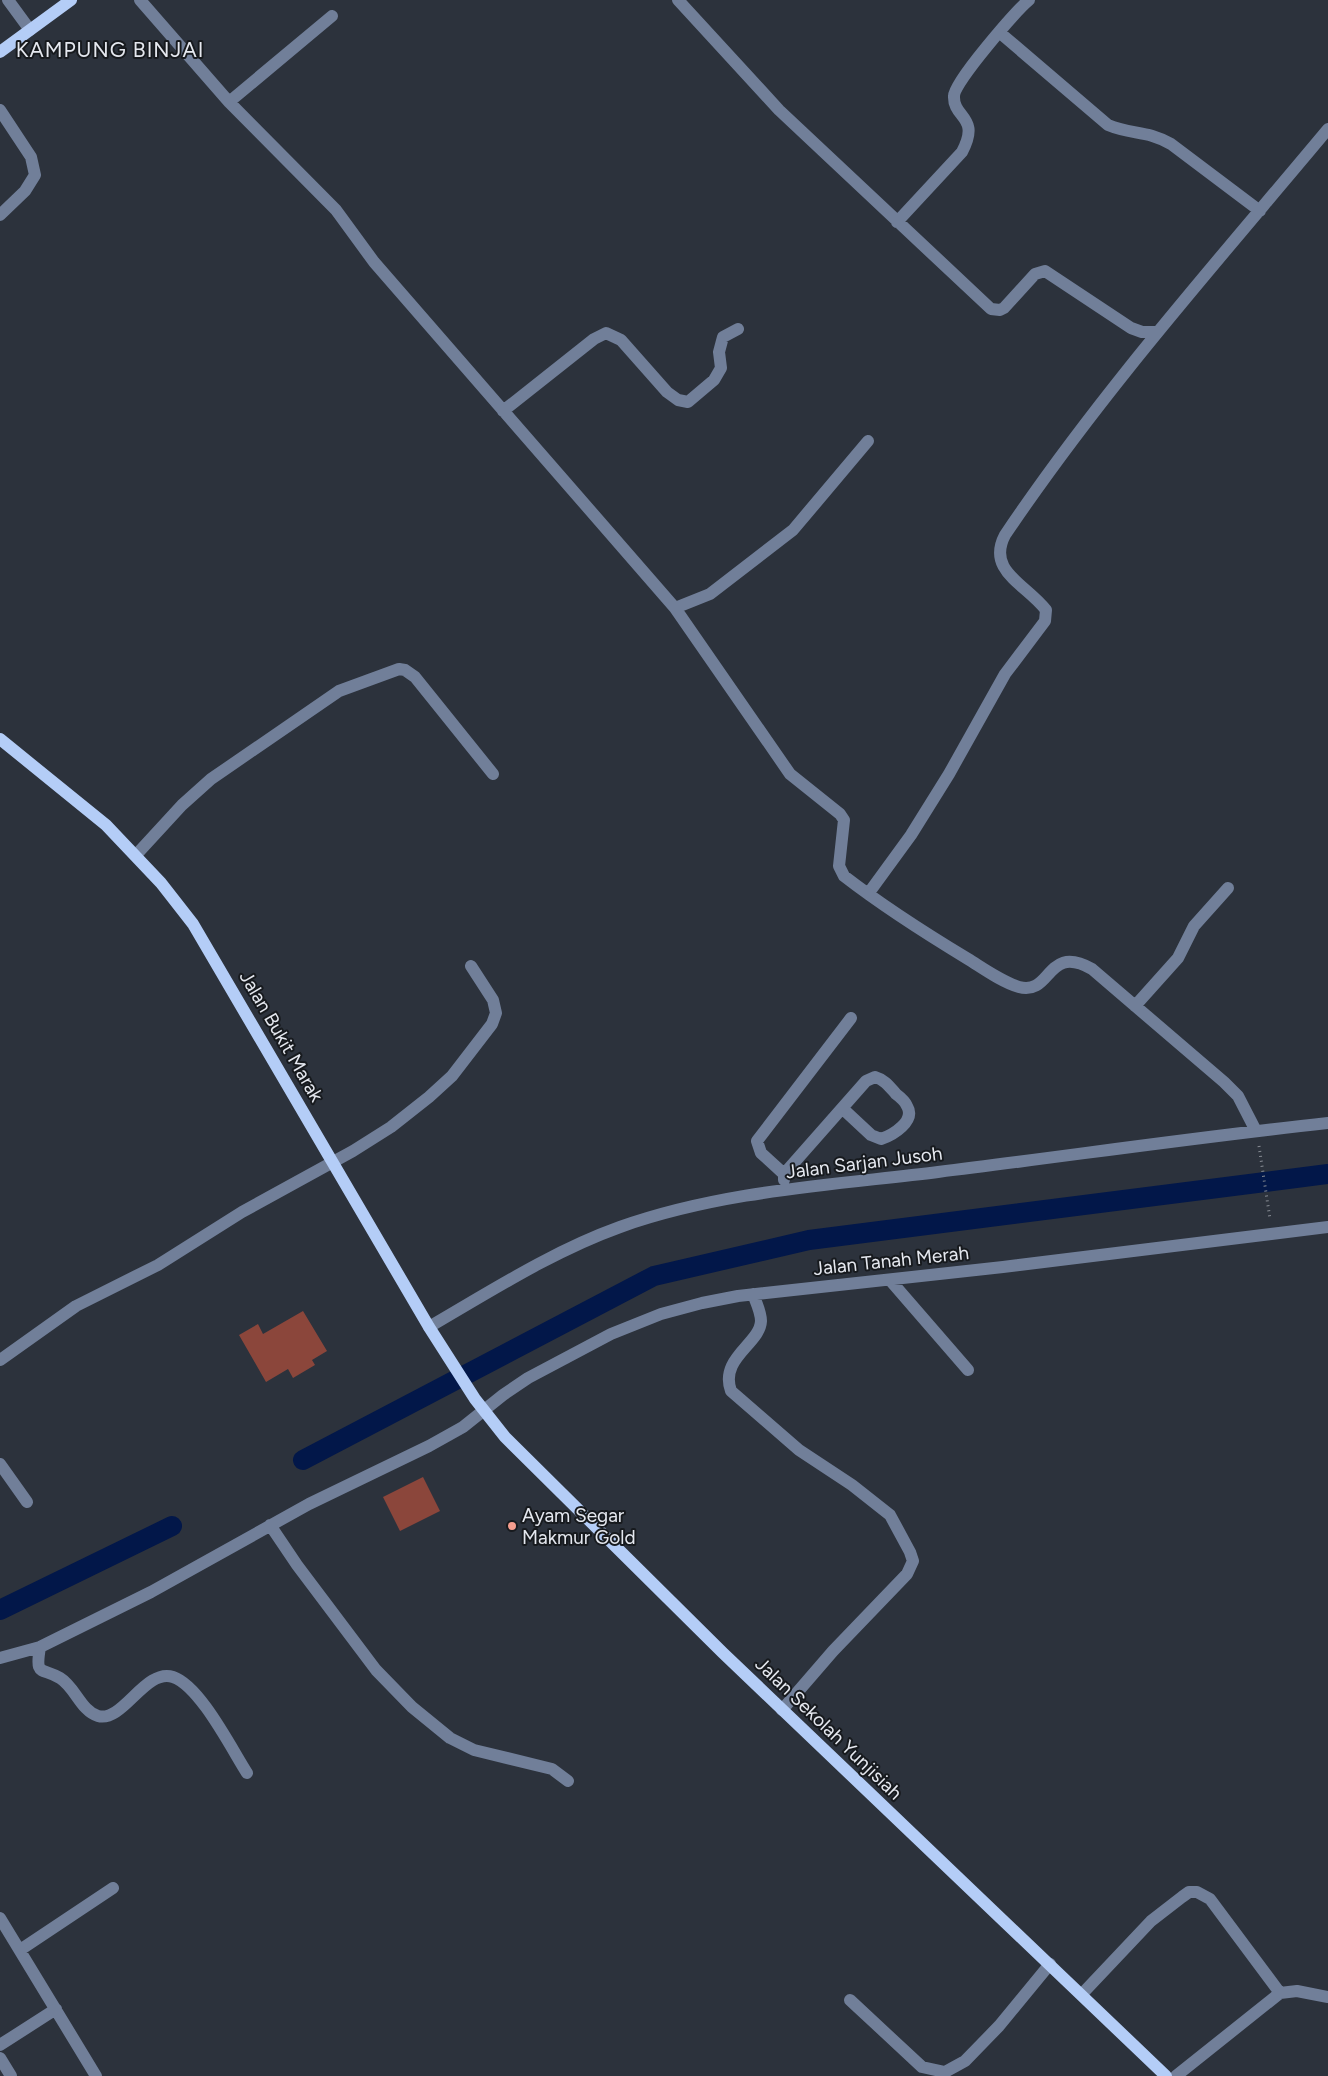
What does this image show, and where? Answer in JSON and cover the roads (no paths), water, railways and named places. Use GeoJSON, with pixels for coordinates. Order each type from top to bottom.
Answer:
{"type":"FeatureCollection","features":[{"type":"Feature","properties":{"kind":"main road"},"geometry":{"type":"LineString","coordinates":[[0,52],[71,0]]}},
{"type":"Feature","properties":{"kind":"main road","name":"Jalan Bukit Marak"},"geometry":{"type":"LineString","coordinates":[[0,739],[64,790],[136,855],[193,924],[429,1327],[475,1399]]}},
{"type":"Feature","properties":{"kind":"main road","name":"Jalan Sekolah Yunjisiah"},"geometry":{"type":"LineString","coordinates":[[475,1399],[510,1443],[546,1480],[782,1710],[1166,2076]]}},
{"type":"Feature","properties":{"kind":"street"},"geometry":{"type":"LineString","coordinates":[[8,0],[30,30]]}},
{"type":"Feature","properties":{"kind":"street"},"geometry":{"type":"LineString","coordinates":[[140,0],[229,102],[336,210],[374,262],[675,608],[790,774],[840,814],[845,827],[839,866],[844,876],[906,922],[983,968],[1020,987],[1032,987],[1065,961],[1077,961],[1092,969],[1238,1096],[1256,1131]]}},
{"type":"Feature","properties":{"kind":"street"},"geometry":{"type":"LineString","coordinates":[[678,0],[779,110],[991,309],[1000,310],[1004,308],[1035,274],[1045,271],[1131,328],[1142,332],[1156,332]]}},
{"type":"Feature","properties":{"kind":"street"},"geometry":{"type":"LineString","coordinates":[[897,222],[962,152],[968,140],[967,122],[955,102],[954,95],[999,32],[1029,0]]}},
{"type":"Feature","properties":{"kind":"street"},"geometry":{"type":"LineString","coordinates":[[229,102],[332,16]]}},
{"type":"Feature","properties":{"kind":"street"},"geometry":{"type":"LineString","coordinates":[[999,32],[1108,125],[1122,131],[1156,135],[1260,211]]}},
{"type":"Feature","properties":{"kind":"street"},"geometry":{"type":"LineString","coordinates":[[0,110],[31,157],[34,175],[25,191],[0,215]]}},
{"type":"Feature","properties":{"kind":"street"},"geometry":{"type":"LineString","coordinates":[[868,894],[911,835],[949,774],[1005,674],[1044,621],[1046,610],[1038,600],[1004,569],[998,558],[999,546],[1050,468],[1156,332],[1328,129]]}},
{"type":"Feature","properties":{"kind":"street"},"geometry":{"type":"LineString","coordinates":[[504,411],[594,339],[606,333],[621,340],[666,392],[678,400],[688,402],[714,380],[721,368],[719,352],[723,337],[738,329]]}},
{"type":"Feature","properties":{"kind":"street"},"geometry":{"type":"LineString","coordinates":[[675,608],[710,594],[760,558],[793,530],[868,441]]}},
{"type":"Feature","properties":{"kind":"street"},"geometry":{"type":"LineString","coordinates":[[136,855],[182,805],[211,779],[339,691],[393,671],[405,670],[415,677],[493,774]]}},
{"type":"Feature","properties":{"kind":"street"},"geometry":{"type":"LineString","coordinates":[[1135,1006],[1178,958],[1194,926],[1228,888]]}},
{"type":"Feature","properties":{"kind":"street"},"geometry":{"type":"LineString","coordinates":[[0,1360],[76,1306],[158,1265],[242,1212],[334,1162],[391,1127],[429,1097],[452,1076],[492,1024],[496,1013],[493,1000],[471,966]]}},
{"type":"Feature","properties":{"kind":"street"},"geometry":{"type":"LineString","coordinates":[[786,1191],[784,1174],[761,1153],[757,1141],[851,1018]]}},
{"type":"Feature","properties":{"kind":"street"},"geometry":{"type":"LineString","coordinates":[[784,1174],[842,1108],[866,1081],[875,1077],[884,1080],[907,1106],[909,1114],[906,1122],[891,1135],[881,1139],[871,1135],[842,1108]]}},
{"type":"Feature","properties":{"kind":"street","name":"Jalan Sarjan Jusoh"},"geometry":{"type":"LineString","coordinates":[[429,1327],[539,1264],[621,1227],[674,1212],[786,1191],[1328,1123]]}},
{"type":"Feature","properties":{"kind":"street","name":"Jalan Tanah Merah"},"geometry":{"type":"LineString","coordinates":[[0,1658],[40,1647],[151,1592],[270,1525],[429,1446],[463,1427],[528,1378],[611,1334],[661,1314],[702,1303],[753,1294],[890,1280],[1328,1227]]}},
{"type":"Feature","properties":{"kind":"street"},"geometry":{"type":"LineString","coordinates":[[890,1280],[968,1370]]}},
{"type":"Feature","properties":{"kind":"street"},"geometry":{"type":"LineString","coordinates":[[753,1294],[760,1313],[761,1323],[757,1332],[738,1354],[728,1378],[731,1391],[799,1450],[887,1512],[910,1552],[913,1561],[907,1574],[833,1651],[782,1710]]}},
{"type":"Feature","properties":{"kind":"street"},"geometry":{"type":"LineString","coordinates":[[0,1464],[27,1502]]}},
{"type":"Feature","properties":{"kind":"street"},"geometry":{"type":"LineString","coordinates":[[270,1525],[297,1565],[370,1662],[412,1708],[450,1738],[474,1750],[552,1769],[568,1781]]}},
{"type":"Feature","properties":{"kind":"street"},"geometry":{"type":"LineString","coordinates":[[40,1647],[37,1663],[41,1670],[63,1680],[91,1712],[98,1716],[115,1712],[158,1677],[171,1676],[182,1681],[202,1702],[247,1773]]}},
{"type":"Feature","properties":{"kind":"street"},"geometry":{"type":"LineString","coordinates":[[20,1950],[113,1888]]}},
{"type":"Feature","properties":{"kind":"street"},"geometry":{"type":"LineString","coordinates":[[1082,1994],[1151,1922],[1189,1892],[1197,1892],[1210,1900],[1280,1993]]}},
{"type":"Feature","properties":{"kind":"street"},"geometry":{"type":"LineString","coordinates":[[0,1918],[96,2076]]}},
{"type":"Feature","properties":{"kind":"street"},"geometry":{"type":"LineString","coordinates":[[850,2000],[922,2067],[946,2072],[965,2061],[999,2026],[1050,1964]]}},
{"type":"Feature","properties":{"kind":"street"},"geometry":{"type":"LineString","coordinates":[[1176,2076],[1280,1993],[1297,1991],[1328,1997]]}},
{"type":"Feature","properties":{"kind":"street"},"geometry":{"type":"LineString","coordinates":[[0,2045],[56,2009]]}},
{"type":"Feature","properties":{"kind":"street"},"geometry":{"type":"LineString","coordinates":[[0,2058],[11,2076]]}},
{"type":"Feature","properties":{"kind":"waterway"},"geometry":{"type":"LineString","coordinates":[[303,1460],[654,1276],[809,1240],[1328,1174]]}},
{"type":"Feature","properties":{"kind":"waterway"},"geometry":{"type":"LineString","coordinates":[[0,1610],[172,1526]]}},
{"type":"Feature","properties":{"kind":"place","name":"Ayam Segar Makmur Gold"},"geometry":{"type":"Point","coordinates":[512,1526]}},
{"type":"Feature","properties":{"kind":"district","name":"KAMPUNG BINJAI"},"geometry":{"type":"Point","coordinates":[110,50]}}]}
